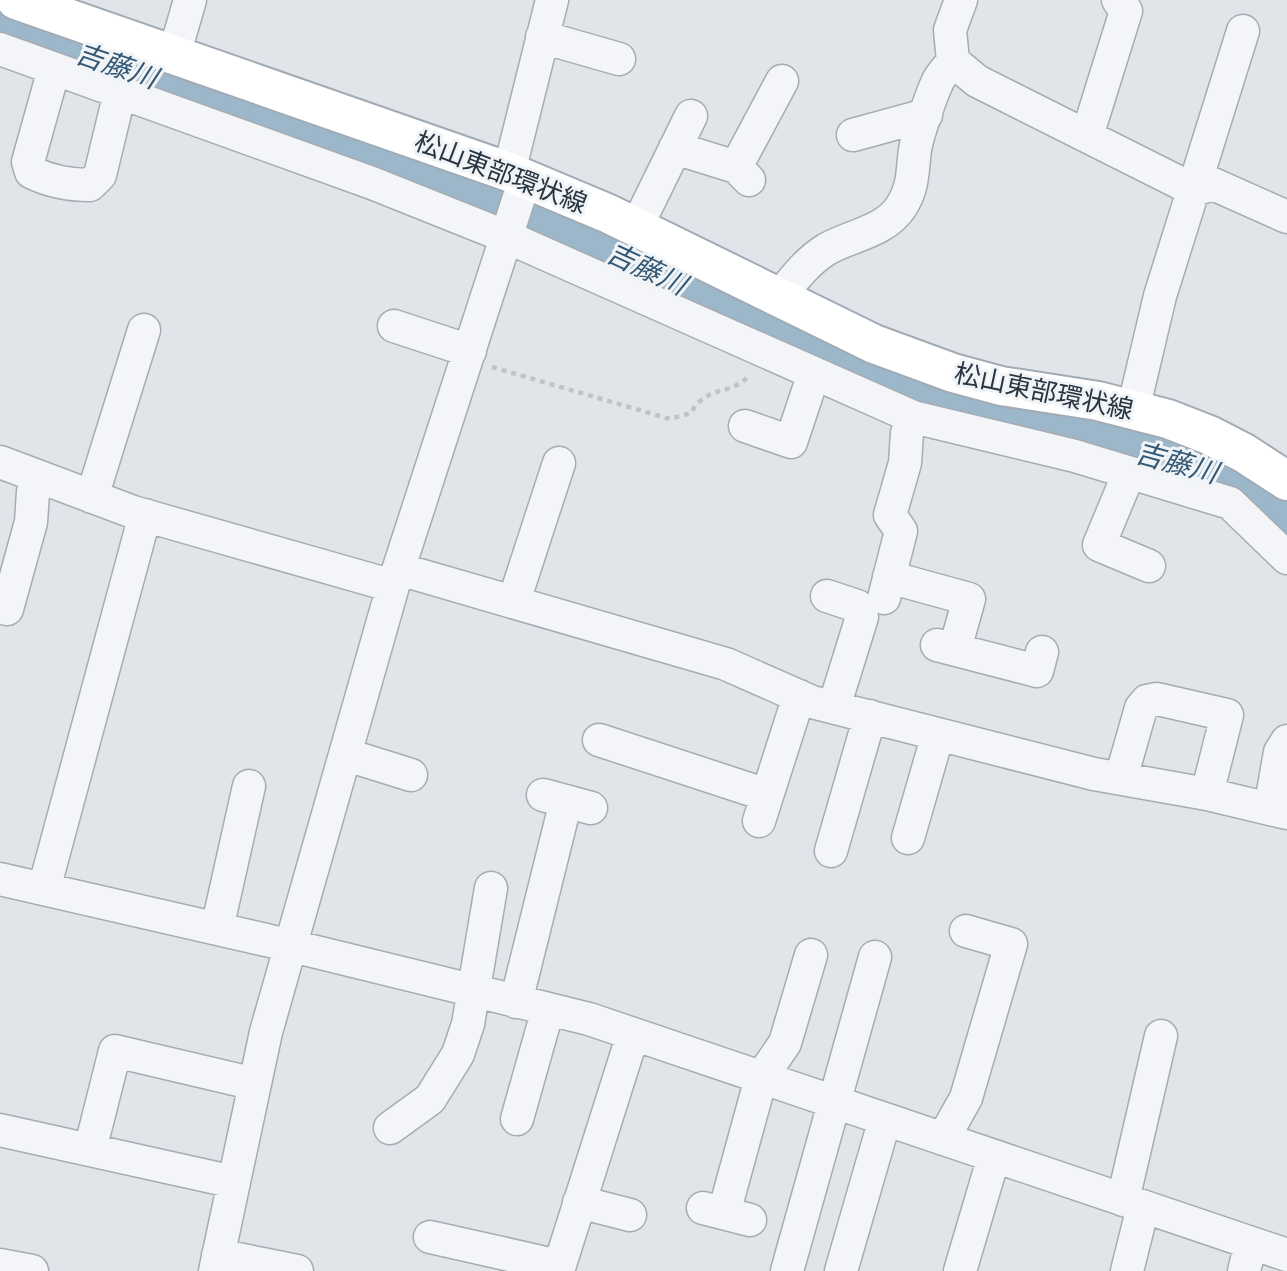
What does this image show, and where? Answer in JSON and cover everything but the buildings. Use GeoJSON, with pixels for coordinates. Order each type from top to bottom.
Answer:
{"type":"FeatureCollection","features":[{"type":"Feature","properties":{"kind":"main road","name":"松山東部環状線"},"geometry":{"type":"LineString","coordinates":[[16,0],[124,42],[174,55],[518,180],[636,228],[874,344],[953,373],[1001,386],[1098,401],[1168,419],[1209,435],[1284,471]]}},
{"type":"Feature","properties":{"kind":"street"},"geometry":{"type":"LineString","coordinates":[[174,55],[190,0]]}},
{"type":"Feature","properties":{"kind":"street"},"geometry":{"type":"LineString","coordinates":[[778,299],[800,270],[815,258],[830,248],[883,226],[900,208],[910,191],[915,167],[915,149],[937,81],[953,61],[950,30],[961,0]]}},
{"type":"Feature","properties":{"kind":"street"},"geometry":{"type":"LineString","coordinates":[[1087,136],[1126,11],[1118,0]]}},
{"type":"Feature","properties":{"kind":"street"},"geometry":{"type":"LineString","coordinates":[[297,1271],[217,1263],[267,1032],[396,578],[509,231],[542,37],[545,2]]}},
{"type":"Feature","properties":{"kind":"street"},"geometry":{"type":"LineString","coordinates":[[1133,410],[1160,296],[1243,32]]}},
{"type":"Feature","properties":{"kind":"street"},"geometry":{"type":"LineString","coordinates":[[542,37],[619,59]]}},
{"type":"Feature","properties":{"kind":"street"},"geometry":{"type":"LineString","coordinates":[[54,69],[28,162],[31,172],[43,178],[90,185],[100,175],[124,42]]}},
{"type":"Feature","properties":{"kind":"street"},"geometry":{"type":"LineString","coordinates":[[0,49],[114,87],[372,184],[509,231],[913,417],[1076,456],[1230,503],[1287,558]]}},
{"type":"Feature","properties":{"kind":"street"},"geometry":{"type":"LineString","coordinates":[[953,61],[977,80],[1194,190],[1213,184],[1284,209]]}},
{"type":"Feature","properties":{"kind":"street"},"geometry":{"type":"LineString","coordinates":[[675,148],[743,174],[782,81]]}},
{"type":"Feature","properties":{"kind":"street"},"geometry":{"type":"LineString","coordinates":[[636,228],[691,116]]}},
{"type":"Feature","properties":{"kind":"street"},"geometry":{"type":"LineString","coordinates":[[853,135],[926,116]]}},
{"type":"Feature","properties":{"kind":"street"},"geometry":{"type":"LineString","coordinates":[[394,326],[468,356]]}},
{"type":"Feature","properties":{"kind":"street"},"geometry":{"type":"LineString","coordinates":[[92,497],[144,330]]}},
{"type":"Feature","properties":{"kind":"street"},"geometry":{"type":"LineString","coordinates":[[745,426],[791,442],[814,373]]}},
{"type":"Feature","properties":{"kind":"street"},"geometry":{"type":"LineString","coordinates":[[913,417],[907,433],[905,463],[890,515],[901,531],[887,588],[969,599],[945,647],[1037,671],[1042,652]]}},
{"type":"Feature","properties":{"kind":"street"},"geometry":{"type":"LineString","coordinates":[[0,462],[145,515],[396,578],[514,601],[726,664],[799,696],[834,707],[1094,774],[1207,794],[1279,811],[1280,752],[1287,741]]}},
{"type":"Feature","properties":{"kind":"street"},"geometry":{"type":"LineString","coordinates":[[514,601],[559,463]]}},
{"type":"Feature","properties":{"kind":"street"},"geometry":{"type":"LineString","coordinates":[[1129,473],[1099,545],[1149,566]]}},
{"type":"Feature","properties":{"kind":"street"},"geometry":{"type":"LineString","coordinates":[[7,609],[31,522],[37,476]]}},
{"type":"Feature","properties":{"kind":"street"},"geometry":{"type":"LineString","coordinates":[[44,889],[145,515]]}},
{"type":"Feature","properties":{"kind":"street"},"geometry":{"type":"LineString","coordinates":[[827,596],[857,606],[862,617],[834,707]]}},
{"type":"Feature","properties":{"kind":"street"},"geometry":{"type":"LineString","coordinates":[[599,740],[763,808],[799,696]]}},
{"type":"Feature","properties":{"kind":"street"},"geometry":{"type":"LineString","coordinates":[[1121,778],[1141,708],[1147,701],[1157,699],[1227,715],[1207,794]]}},
{"type":"Feature","properties":{"kind":"street"},"geometry":{"type":"LineString","coordinates":[[831,851],[870,716]]}},
{"type":"Feature","properties":{"kind":"street"},"geometry":{"type":"LineString","coordinates":[[908,838],[939,734]]}},
{"type":"Feature","properties":{"kind":"street"},"geometry":{"type":"LineString","coordinates":[[346,755],[411,775]]}},
{"type":"Feature","properties":{"kind":"street"},"geometry":{"type":"LineString","coordinates":[[217,929],[249,786]]}},
{"type":"Feature","properties":{"kind":"street"},"geometry":{"type":"LineString","coordinates":[[516,1002],[567,802]]}},
{"type":"Feature","properties":{"kind":"street"},"geometry":{"type":"LineString","coordinates":[[0,879],[292,946],[589,1019],[1133,1203],[1247,1257],[1287,1255]]}},
{"type":"Feature","properties":{"kind":"street"},"geometry":{"type":"LineString","coordinates":[[390,1128],[430,1099],[458,1054],[474,991],[491,888]]}},
{"type":"Feature","properties":{"kind":"street"},"geometry":{"type":"LineString","coordinates":[[943,1139],[966,1098],[1011,944],[966,931]]}},
{"type":"Feature","properties":{"kind":"street"},"geometry":{"type":"LineString","coordinates":[[726,1214],[761,1077],[785,1043],[811,956]]}},
{"type":"Feature","properties":{"kind":"street"},"geometry":{"type":"LineString","coordinates":[[787,1271],[875,957]]}},
{"type":"Feature","properties":{"kind":"street"},"geometry":{"type":"LineString","coordinates":[[517,1119],[548,1009]]}},
{"type":"Feature","properties":{"kind":"street"},"geometry":{"type":"LineString","coordinates":[[430,1237],[480,1260],[558,1269],[633,1034]]}},
{"type":"Feature","properties":{"kind":"street"},"geometry":{"type":"LineString","coordinates":[[1127,1271],[1133,1203],[1162,1086],[1161,1036]]}},
{"type":"Feature","properties":{"kind":"street"},"geometry":{"type":"LineString","coordinates":[[90,1150],[115,1051],[255,1084]]}},
{"type":"Feature","properties":{"kind":"street"},"geometry":{"type":"LineString","coordinates":[[841,1271],[885,1119]]}},
{"type":"Feature","properties":{"kind":"street"},"geometry":{"type":"LineString","coordinates":[[0,1130],[234,1182]]}},
{"type":"Feature","properties":{"kind":"street"},"geometry":{"type":"LineString","coordinates":[[960,1271],[994,1156]]}},
{"type":"Feature","properties":{"kind":"street"},"geometry":{"type":"LineString","coordinates":[[579,1202],[630,1215]]}},
{"type":"Feature","properties":{"kind":"street"},"geometry":{"type":"LineString","coordinates":[[0,1265],[32,1271]]}},
{"type":"Feature","properties":{"kind":"path"},"geometry":{"type":"LineString","coordinates":[[468,356],[670,419],[691,413],[705,395],[738,385],[747,379],[765,351]]}},
{"type":"Feature","properties":{"kind":"waterway","name":"吉藤川"},"geometry":{"type":"LineString","coordinates":[[0,24],[282,123],[575,235],[932,401],[1125,446],[1217,471],[1247,485],[1287,515]]}}]}
